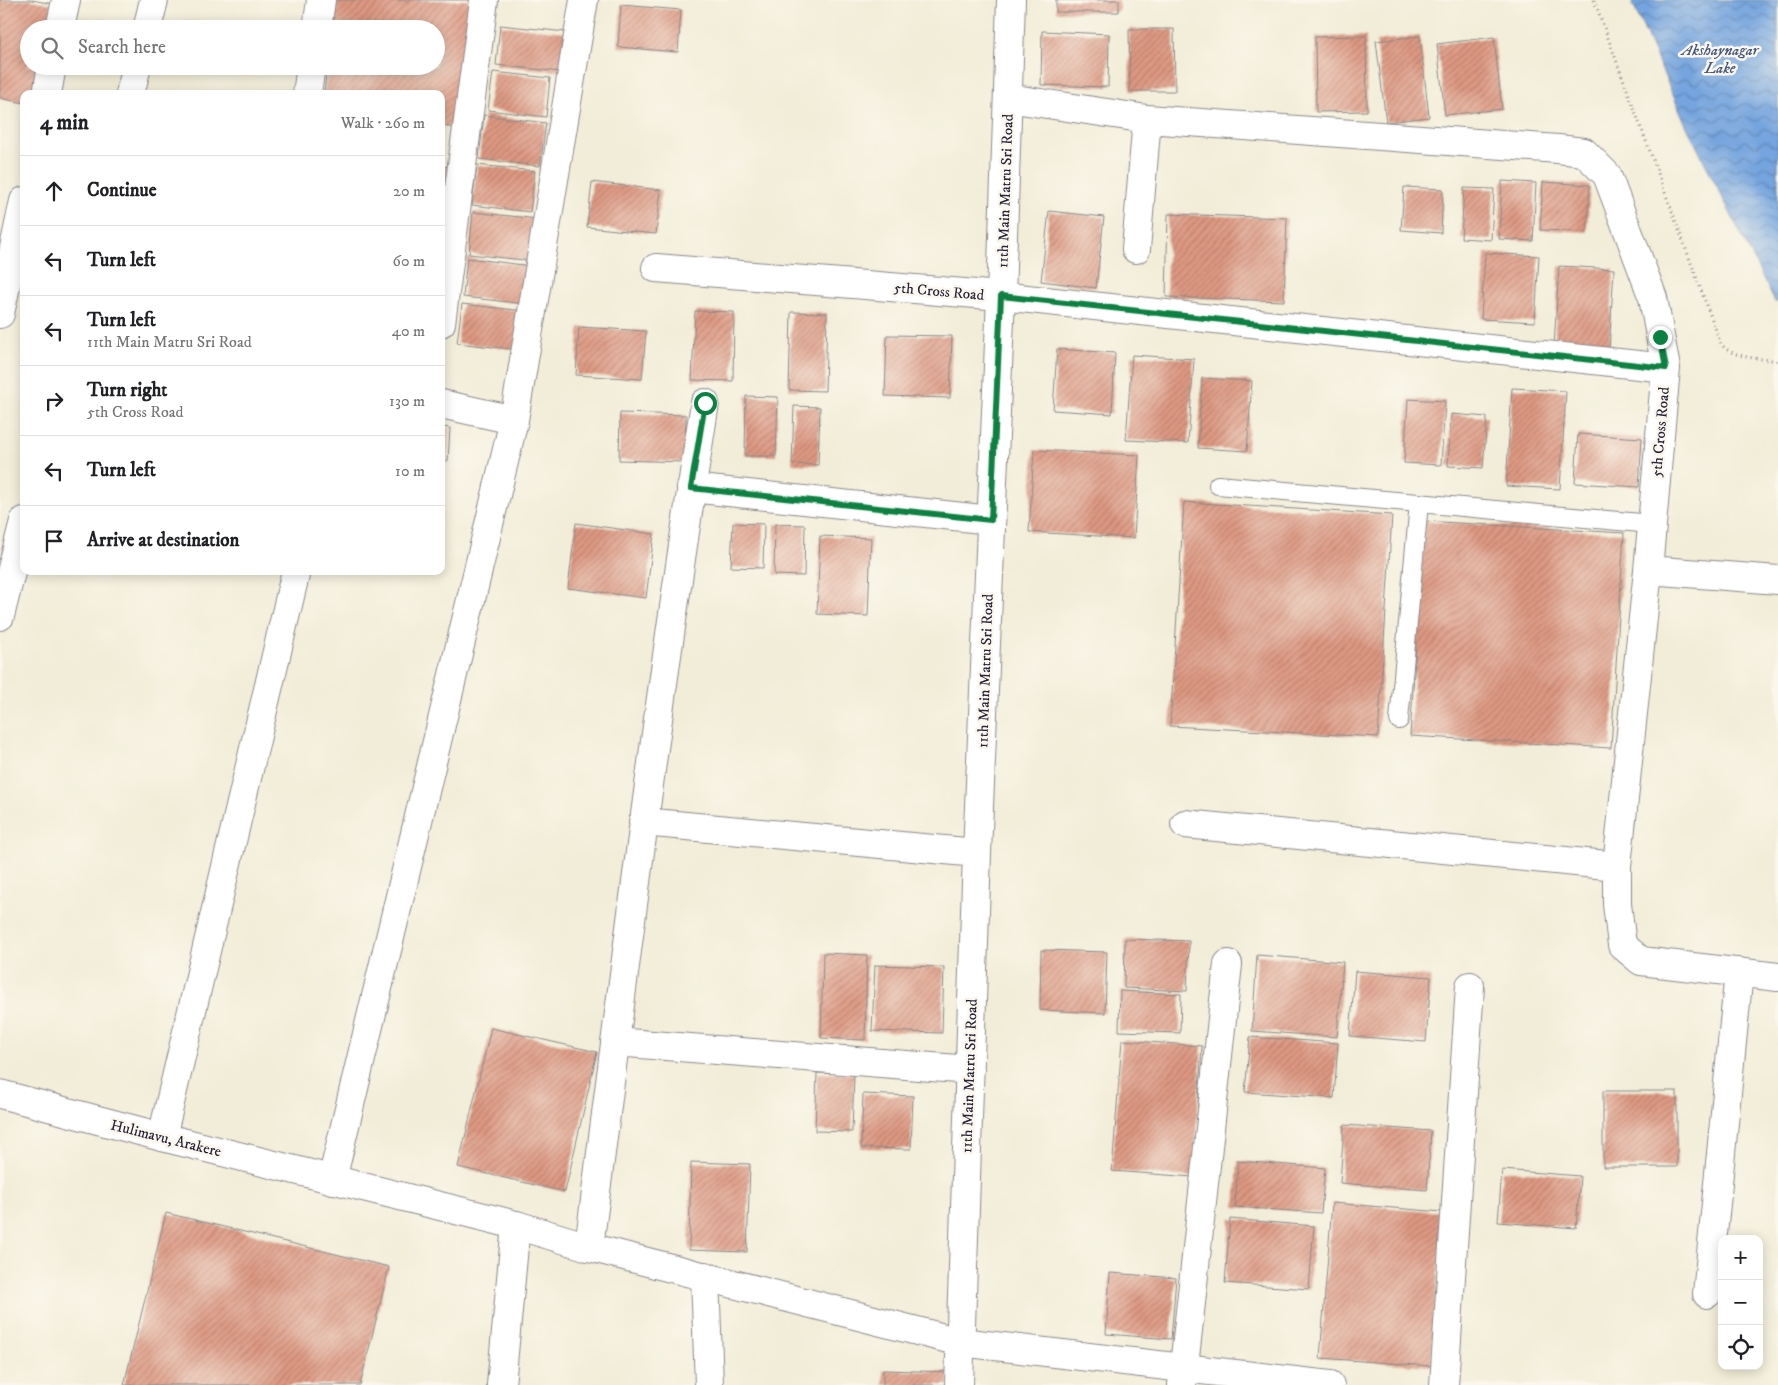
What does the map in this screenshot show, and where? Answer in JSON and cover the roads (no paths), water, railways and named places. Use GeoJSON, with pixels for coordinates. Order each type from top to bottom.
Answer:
{"type":"FeatureCollection","features":[{"type":"Feature","properties":{"kind":"street"},"geometry":{"type":"LineString","coordinates":[[62,20],[66,0]]}},
{"type":"Feature","properties":{"kind":"street"},"geometry":{"type":"LineString","coordinates":[[149,20],[154,0]]}},
{"type":"Feature","properties":{"kind":"street"},"geometry":{"type":"LineString","coordinates":[[318,20],[321,0]]}},
{"type":"Feature","properties":{"kind":"street"},"geometry":{"type":"LineString","coordinates":[[445,294],[484,0]]}},
{"type":"Feature","properties":{"kind":"street"},"geometry":{"type":"LineString","coordinates":[[332,1180],[514,420],[584,0]]}},
{"type":"Feature","properties":{"kind":"street","name":"11th Main Matru Sri Road"},"geometry":{"type":"LineString","coordinates":[[959,1385],[977,853],[1001,296],[1011,0]]}},
{"type":"Feature","properties":{"kind":"street"},"geometry":{"type":"LineString","coordinates":[[47,90],[50,75]]}},
{"type":"Feature","properties":{"kind":"street"},"geometry":{"type":"LineString","coordinates":[[131,90],[135,75]]}},
{"type":"Feature","properties":{"kind":"street"},"geometry":{"type":"LineString","coordinates":[[308,90],[310,75]]}},
{"type":"Feature","properties":{"kind":"street"},"geometry":{"type":"LineString","coordinates":[[1008,98],[1147,119],[1538,147],[1584,152],[1607,175],[1611,184],[1654,298],[1666,368]]}},
{"type":"Feature","properties":{"kind":"street"},"geometry":{"type":"LineString","coordinates":[[1136,249],[1147,119]]}},
{"type":"Feature","properties":{"kind":"street"},"geometry":{"type":"LineString","coordinates":[[0,314],[20,221]]}},
{"type":"Feature","properties":{"kind":"street","name":"5th Cross Road"},"geometry":{"type":"LineString","coordinates":[[656,268],[1001,296],[1666,368],[1648,570],[1617,866],[1617,904],[1622,945],[1641,961],[1778,977]]}},
{"type":"Feature","properties":{"kind":"street"},"geometry":{"type":"LineString","coordinates":[[589,1247],[678,569],[705,403]]}},
{"type":"Feature","properties":{"kind":"street"},"geometry":{"type":"LineString","coordinates":[[445,405],[514,420]]}},
{"type":"Feature","properties":{"kind":"street"},"geometry":{"type":"LineString","coordinates":[[691,488],[991,520]]}},
{"type":"Feature","properties":{"kind":"street"},"geometry":{"type":"LineString","coordinates":[[0,616],[20,537]]}},
{"type":"Feature","properties":{"kind":"street"},"geometry":{"type":"LineString","coordinates":[[1648,570],[1778,580]]}},
{"type":"Feature","properties":{"kind":"street"},"geometry":{"type":"LineString","coordinates":[[162,1137],[295,575]]}},
{"type":"Feature","properties":{"kind":"street"},"geometry":{"type":"LineString","coordinates":[[644,822],[977,853]]}},
{"type":"Feature","properties":{"kind":"street"},"geometry":{"type":"LineString","coordinates":[[1185,824],[1617,866]]}},
{"type":"Feature","properties":{"kind":"street"},"geometry":{"type":"LineString","coordinates":[[1182,1376],[1228,964]]}},
{"type":"Feature","properties":{"kind":"street"},"geometry":{"type":"LineString","coordinates":[[1707,1294],[1739,972]]}},
{"type":"Feature","properties":{"kind":"street"},"geometry":{"type":"LineString","coordinates":[[1444,1385],[1470,986]]}},
{"type":"Feature","properties":{"kind":"street"},"geometry":{"type":"LineString","coordinates":[[615,1042],[970,1070]]}},
{"type":"Feature","properties":{"kind":"street","name":"Hulimavu, Arakere"},"geometry":{"type":"LineString","coordinates":[[0,1094],[162,1137],[516,1225],[589,1247],[960,1342],[1182,1376],[1330,1385]]}},
{"type":"Feature","properties":{"kind":"street"},"geometry":{"type":"LineString","coordinates":[[501,1385],[516,1225]]}},
{"type":"Feature","properties":{"kind":"street"},"geometry":{"type":"LineString","coordinates":[[704,1276],[708,1385]]}},
{"type":"Feature","properties":{"kind":"lane"},"geometry":{"type":"LineString","coordinates":[[1218,485],[1652,524]]}},
{"type":"Feature","properties":{"kind":"lane"},"geometry":{"type":"LineString","coordinates":[[1399,720],[1419,503]]}},
{"type":"Feature","properties":{"kind":"water","name":"Akshaynagar Lake"},"geometry":{"type":"Polygon","coordinates":[[[1631,0],[1778,0],[1778,302],[1775,302],[1688,129],[1631,0]]]}}]}
